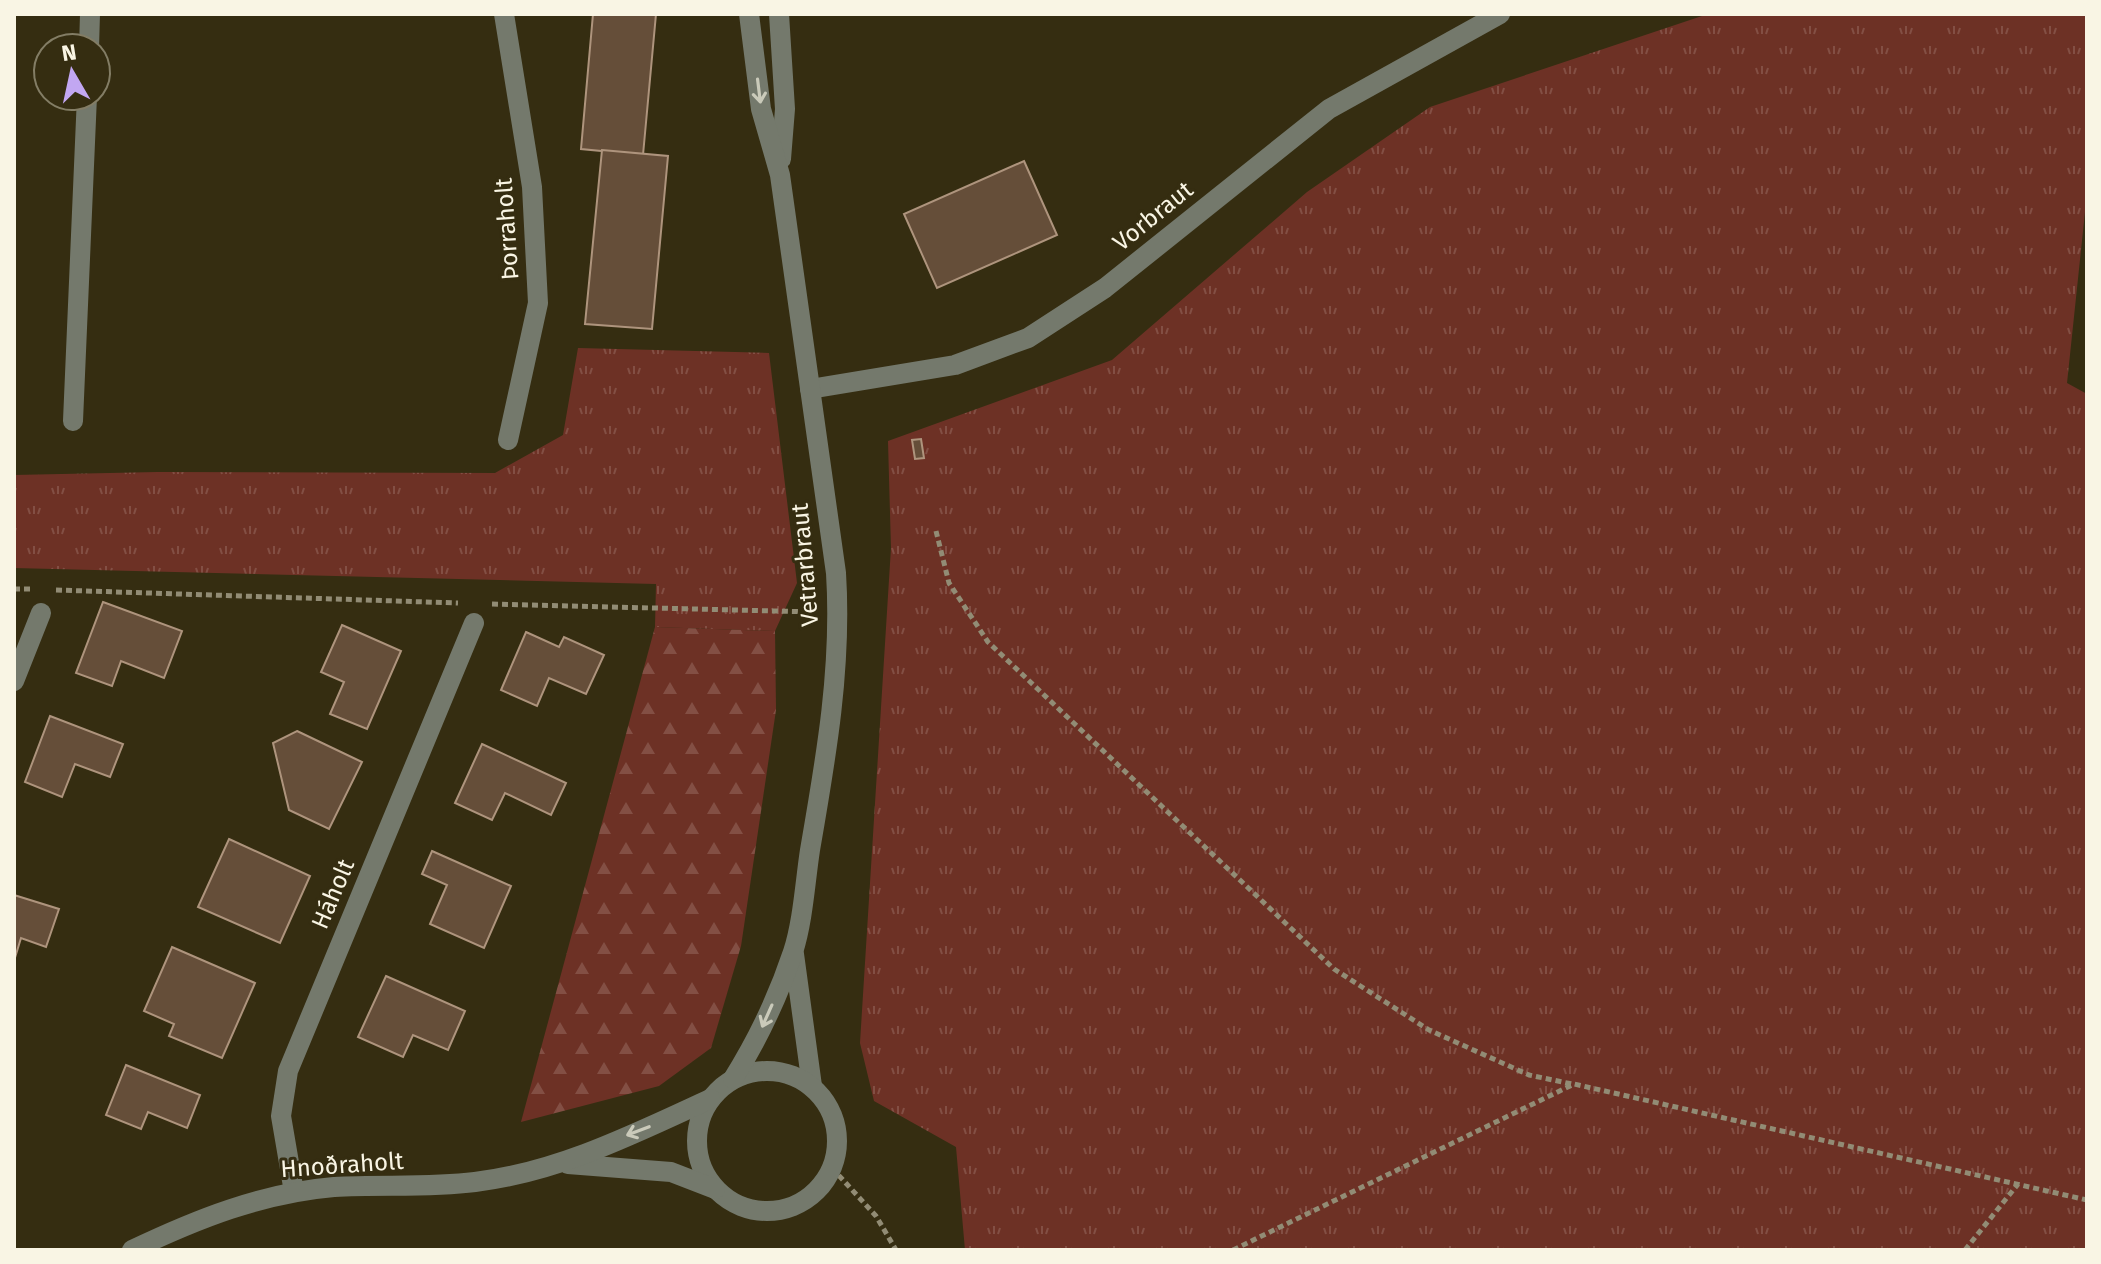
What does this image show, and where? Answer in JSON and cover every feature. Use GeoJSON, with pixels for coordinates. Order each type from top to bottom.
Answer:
{"type":"FeatureCollection","features":[{"type":"Feature","properties":{"kind":"street","name":"Þorraholt"},"geometry":{"type":"LineString","coordinates":[[504,14],[532,187],[538,303],[508,440]]}},
{"type":"Feature","properties":{"kind":"street","name":"Vetrarbraut"},"geometry":{"type":"LineString","coordinates":[[715,1189],[701,1164],[696,1136],[700,1116],[710,1099],[733,1079],[752,1047],[794,950],[826,754],[839,613],[780,175],[761,109],[749,14]]}},
{"type":"Feature","properties":{"kind":"street","name":"Vetrarbraut"},"geometry":{"type":"LineString","coordinates":[[779,14],[785,109],[780,175]]}},
{"type":"Feature","properties":{"kind":"street","name":"Vorbraut"},"geometry":{"type":"LineString","coordinates":[[810,389],[955,365],[1028,338],[1105,288],[1329,109],[1500,14]]}},
{"type":"Feature","properties":{"kind":"street"},"geometry":{"type":"LineString","coordinates":[[73,421],[86,112]]}},
{"type":"Feature","properties":{"kind":"street","name":"Háholt"},"geometry":{"type":"LineString","coordinates":[[294,1192],[281,1116],[288,1071],[474,610]]}},
{"type":"Feature","properties":{"kind":"street"},"geometry":{"type":"LineString","coordinates":[[14,681],[41,613]]}},
{"type":"Feature","properties":{"kind":"street","name":"Vetrarbraut"},"geometry":{"type":"LineString","coordinates":[[794,950],[812,1086]]}},
{"type":"Feature","properties":{"kind":"street","name":"Vetrarbraut"},"geometry":{"type":"LineString","coordinates":[[733,1079],[753,1071],[773,1070],[794,1075],[812,1086],[833,1116],[837,1142],[832,1168]]}},
{"type":"Feature","properties":{"kind":"street","name":"Hnoðraholt"},"geometry":{"type":"LineString","coordinates":[[132,1250],[213,1214],[294,1192],[475,1182],[564,1163],[710,1099]]}},
{"type":"Feature","properties":{"kind":"street","name":"Hnoðraholt"},"geometry":{"type":"LineString","coordinates":[[564,1163],[671,1172],[715,1189]]}},
{"type":"Feature","properties":{"kind":"street"},"geometry":{"type":"LineString","coordinates":[[715,1189],[751,1210],[785,1209],[815,1193],[832,1168]]}},
{"type":"Feature","properties":{"kind":"path"},"geometry":{"type":"LineString","coordinates":[[936,531],[949,583],[988,642],[1334,969],[1429,1030],[1529,1075],[2087,1200]]}},
{"type":"Feature","properties":{"kind":"path"},"geometry":{"type":"LineString","coordinates":[[14,589],[40,589]]}},
{"type":"Feature","properties":{"kind":"path"},"geometry":{"type":"LineString","coordinates":[[52,590],[474,610],[839,613]]}},
{"type":"Feature","properties":{"kind":"path"},"geometry":{"type":"LineString","coordinates":[[1233,1250],[1574,1084]]}},
{"type":"Feature","properties":{"kind":"path"},"geometry":{"type":"LineString","coordinates":[[832,1168],[876,1216],[896,1250]]}},
{"type":"Feature","properties":{"kind":"path"},"geometry":{"type":"LineString","coordinates":[[1965,1250],[2018,1184]]}},
{"type":"Feature","properties":{"kind":"green space"},"geometry":{"type":"Polygon","coordinates":[[[1708,14],[2087,14],[2087,193],[2067,383],[2087,394],[2087,1250],[965,1250],[956,1147],[874,1101],[860,1043],[891,548],[888,441],[1112,360],[1307,192],[1430,107],[1708,14]]]}},
{"type":"Feature","properties":{"kind":"green space"},"geometry":{"type":"Polygon","coordinates":[[[578,348],[769,353],[797,583],[775,631],[655,627],[656,584],[14,568],[14,475],[158,472],[495,473],[563,435],[578,348]]]}},
{"type":"Feature","properties":{"kind":"green space"},"geometry":{"type":"Polygon","coordinates":[[[655,627],[775,631],[776,710],[741,946],[711,1048],[659,1086],[521,1122],[655,627]]]}},
{"type":"Feature","properties":{"kind":"building"},"geometry":{"type":"Polygon","coordinates":[[[593,14],[656,14],[643,155],[581,149],[593,14]]]}},
{"type":"Feature","properties":{"kind":"building"},"geometry":{"type":"Polygon","coordinates":[[[602,150],[668,156],[652,329],[585,324],[602,150]]]}},
{"type":"Feature","properties":{"kind":"building"},"geometry":{"type":"Polygon","coordinates":[[[1024,161],[1057,235],[937,288],[904,214],[1024,161]]]}},
{"type":"Feature","properties":{"kind":"building"},"geometry":{"type":"Polygon","coordinates":[[[921,439],[924,458],[915,459],[912,440],[921,439]]]}},
{"type":"Feature","properties":{"kind":"building"},"geometry":{"type":"Polygon","coordinates":[[[103,602],[182,631],[164,678],[121,661],[112,686],[76,673],[103,602]]]}},
{"type":"Feature","properties":{"kind":"building"},"geometry":{"type":"Polygon","coordinates":[[[342,625],[401,651],[367,729],[330,714],[344,682],[321,672],[342,625]]]}},
{"type":"Feature","properties":{"kind":"building"},"geometry":{"type":"Polygon","coordinates":[[[526,632],[559,647],[564,637],[604,655],[586,694],[549,678],[537,706],[501,690],[526,632]]]}},
{"type":"Feature","properties":{"kind":"building"},"geometry":{"type":"Polygon","coordinates":[[[50,716],[123,744],[110,777],[75,764],[62,797],[25,782],[50,716]]]}},
{"type":"Feature","properties":{"kind":"building"},"geometry":{"type":"Polygon","coordinates":[[[297,731],[362,762],[329,829],[289,810],[273,743],[297,731]]]}},
{"type":"Feature","properties":{"kind":"building"},"geometry":{"type":"Polygon","coordinates":[[[482,744],[566,783],[551,815],[505,793],[492,820],[455,803],[482,744]]]}},
{"type":"Feature","properties":{"kind":"building"},"geometry":{"type":"Polygon","coordinates":[[[229,839],[310,876],[280,943],[198,907],[229,839]]]}},
{"type":"Feature","properties":{"kind":"building"},"geometry":{"type":"Polygon","coordinates":[[[432,851],[511,886],[484,948],[430,924],[447,885],[422,874],[432,851]]]}},
{"type":"Feature","properties":{"kind":"building"},"geometry":{"type":"Polygon","coordinates":[[[14,895],[59,909],[46,947],[21,938],[14,961],[14,895]]]}},
{"type":"Feature","properties":{"kind":"building"},"geometry":{"type":"Polygon","coordinates":[[[172,947],[255,983],[222,1058],[169,1036],[174,1024],[144,1011],[172,947]]]}},
{"type":"Feature","properties":{"kind":"building"},"geometry":{"type":"Polygon","coordinates":[[[386,976],[465,1011],[448,1050],[413,1035],[403,1057],[358,1037],[386,976]]]}},
{"type":"Feature","properties":{"kind":"building"},"geometry":{"type":"Polygon","coordinates":[[[126,1065],[200,1095],[187,1128],[148,1112],[141,1129],[106,1115],[126,1065]]]}}]}
